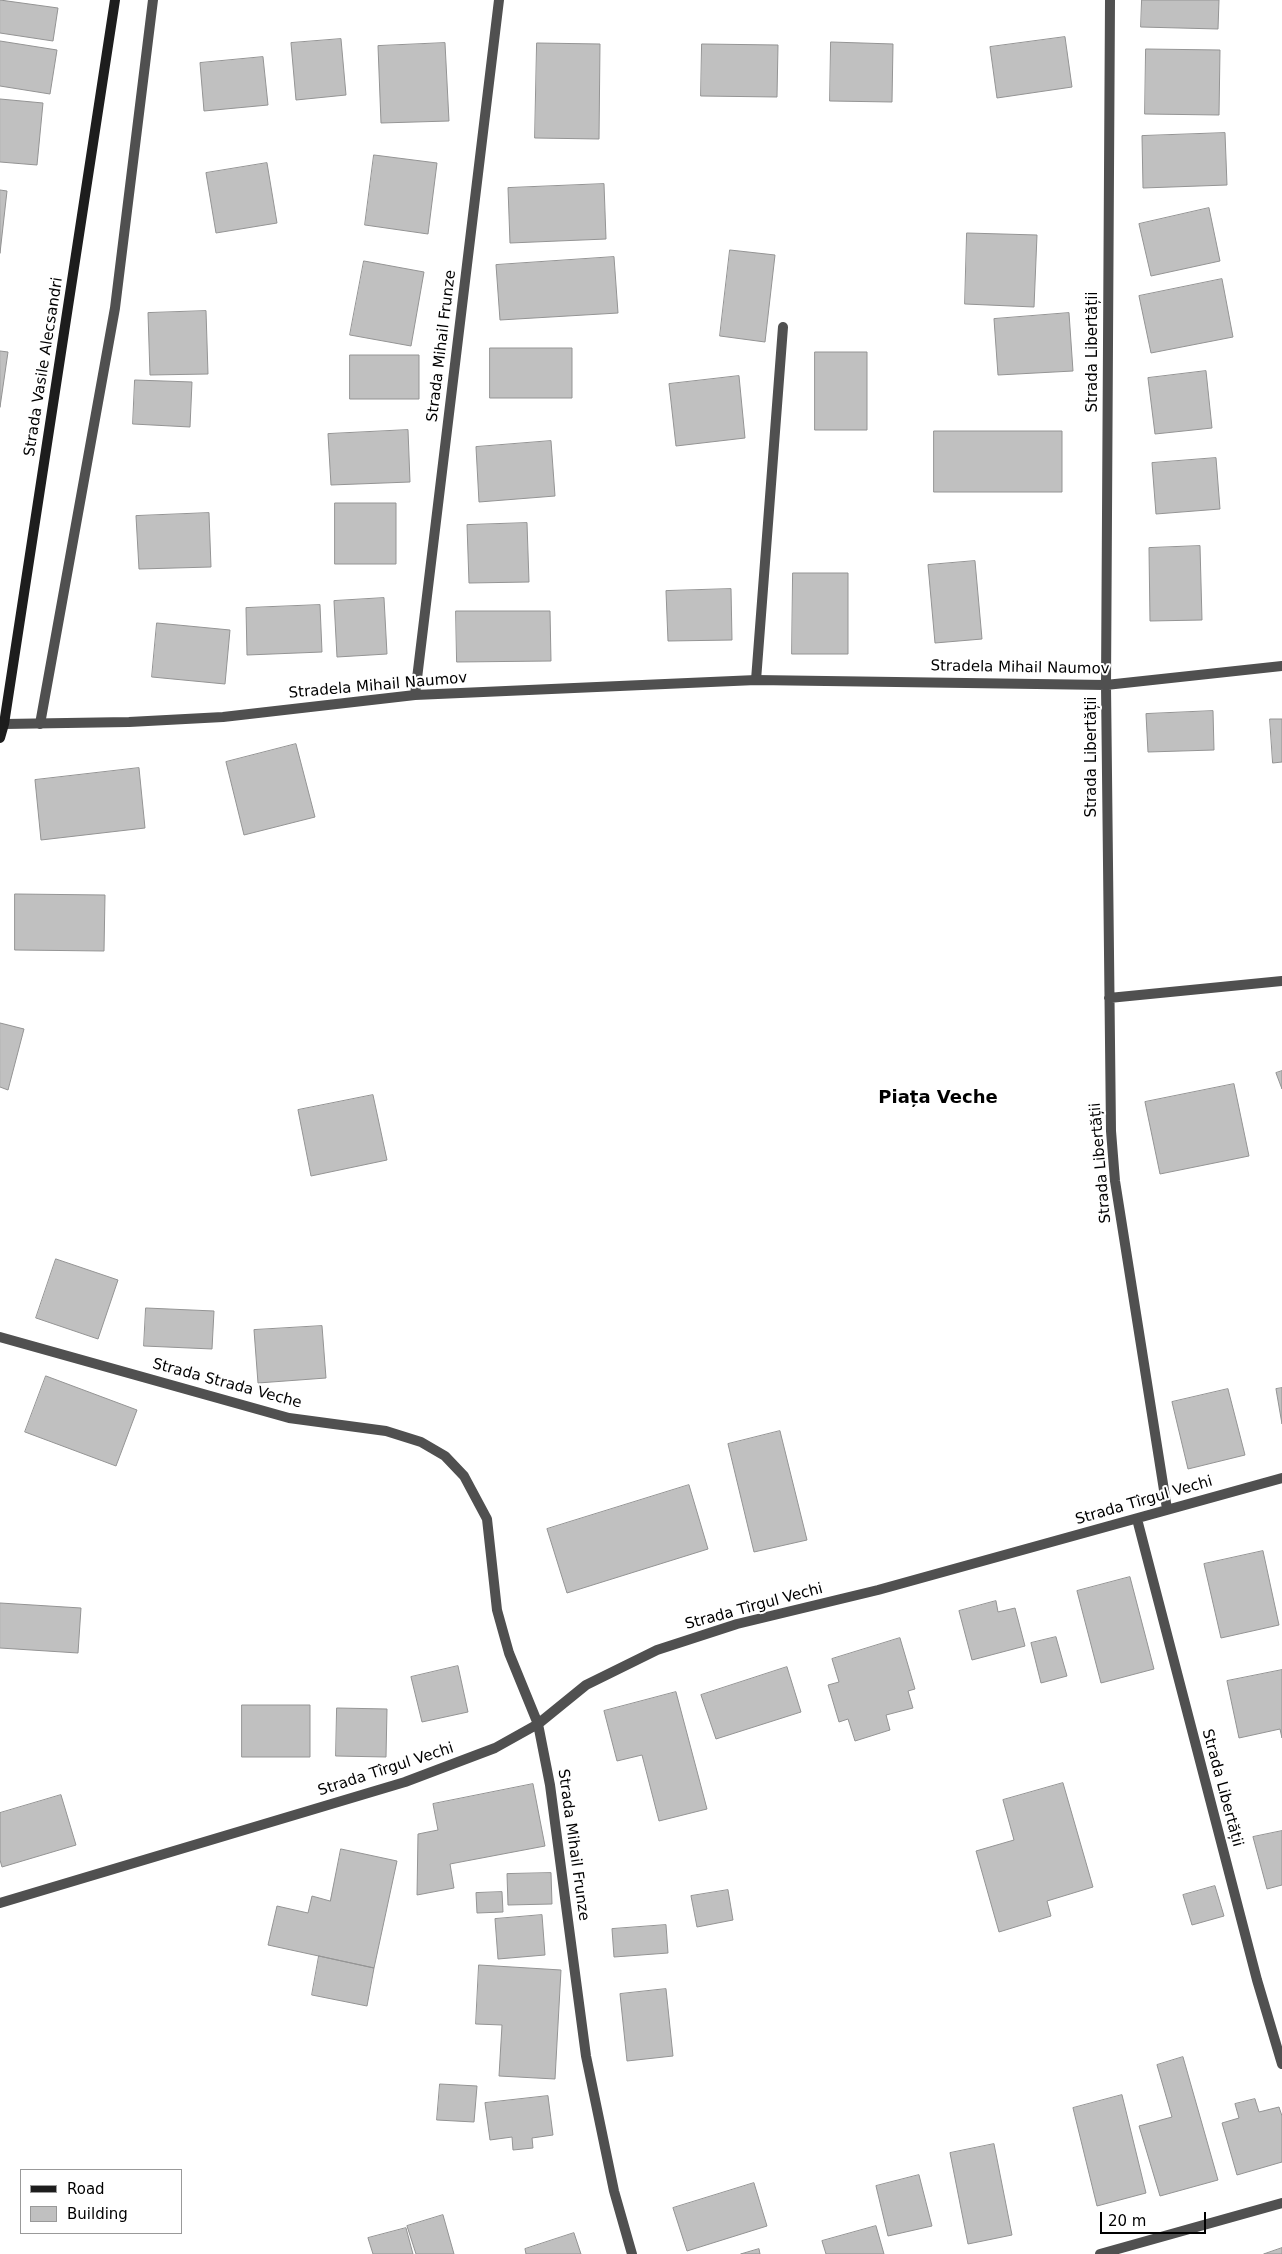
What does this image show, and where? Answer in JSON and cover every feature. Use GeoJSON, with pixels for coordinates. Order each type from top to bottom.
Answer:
{"type":"FeatureCollection","features":[{"type":"Feature","properties":{"kind":"main road","name":"Strada Vasile Alecsandri"},"geometry":{"type":"LineString","coordinates":[[0,738],[4,724],[115,0]]}},
{"type":"Feature","properties":{"kind":"street"},"geometry":{"type":"LineString","coordinates":[[40,724],[115,308],[153,0]]}},
{"type":"Feature","properties":{"kind":"street","name":"Strada Mihail Frunze"},"geometry":{"type":"LineString","coordinates":[[415,695],[499,0]]}},
{"type":"Feature","properties":{"kind":"street","name":"Strada Libertății"},"geometry":{"type":"LineString","coordinates":[[1110,0],[1106,685],[1110,1078],[1115,1181],[1166,1509]]}},
{"type":"Feature","properties":{"kind":"street"},"geometry":{"type":"LineString","coordinates":[[756,680],[783,328]]}},
{"type":"Feature","properties":{"kind":"street","name":"Stradela Mihail Naumov"},"geometry":{"type":"LineString","coordinates":[[4,724],[223,717],[415,695],[756,680],[1106,685],[1282,666]]}},
{"type":"Feature","properties":{"kind":"street"},"geometry":{"type":"LineString","coordinates":[[1109,998],[1282,981]]}},
{"type":"Feature","properties":{"kind":"street","name":"Strada Strada Veche"},"geometry":{"type":"LineString","coordinates":[[0,1337],[288,1418],[386,1431],[421,1442],[445,1456]]}},
{"type":"Feature","properties":{"kind":"street","name":"Strada Mihail Frunze"},"geometry":{"type":"LineString","coordinates":[[445,1456],[464,1476],[487,1519],[497,1610],[509,1653],[538,1724],[550,1786],[586,2056],[614,2191],[632,2254]]}},
{"type":"Feature","properties":{"kind":"street","name":"Strada Tîrgul Vechi"},"geometry":{"type":"LineString","coordinates":[[0,1904],[405,1782],[494,1748],[538,1724],[586,1685],[657,1650],[737,1624],[878,1590],[1282,1478]]}},
{"type":"Feature","properties":{"kind":"street","name":"Strada Libertății"},"geometry":{"type":"LineString","coordinates":[[1137,1519],[1254,1971],[1282,2064]]}},
{"type":"Feature","properties":{"kind":"street"},"geometry":{"type":"LineString","coordinates":[[1100,2254],[1282,2203]]}},
{"type":"Feature","properties":{"kind":"building"},"geometry":{"type":"Polygon","coordinates":[[[0,0],[58,8],[53,41],[0,33],[0,0]]]}},
{"type":"Feature","properties":{"kind":"building"},"geometry":{"type":"Polygon","coordinates":[[[1142,0],[1219,0],[1218,29],[1141,27],[1142,0]]]}},
{"type":"Feature","properties":{"kind":"building"},"geometry":{"type":"Polygon","coordinates":[[[1065,37],[1072,87],[997,98],[990,47],[1065,37]]]}},
{"type":"Feature","properties":{"kind":"building"},"geometry":{"type":"Polygon","coordinates":[[[341,39],[346,95],[296,100],[291,43],[341,39]]]}},
{"type":"Feature","properties":{"kind":"building"},"geometry":{"type":"Polygon","coordinates":[[[0,41],[57,50],[50,94],[0,86],[0,41]]]}},
{"type":"Feature","properties":{"kind":"building"},"geometry":{"type":"Polygon","coordinates":[[[831,42],[893,44],[892,102],[830,101],[831,42]]]}},
{"type":"Feature","properties":{"kind":"building"},"geometry":{"type":"Polygon","coordinates":[[[445,43],[449,121],[381,123],[378,46],[445,43]]]}},
{"type":"Feature","properties":{"kind":"building"},"geometry":{"type":"Polygon","coordinates":[[[537,43],[600,44],[599,139],[535,138],[537,43]]]}},
{"type":"Feature","properties":{"kind":"building"},"geometry":{"type":"Polygon","coordinates":[[[702,44],[778,45],[777,97],[701,96],[702,44]]]}},
{"type":"Feature","properties":{"kind":"building"},"geometry":{"type":"Polygon","coordinates":[[[1146,49],[1220,50],[1219,115],[1145,114],[1146,49]]]}},
{"type":"Feature","properties":{"kind":"building"},"geometry":{"type":"Polygon","coordinates":[[[263,57],[268,105],[204,111],[200,63],[263,57]]]}},
{"type":"Feature","properties":{"kind":"building"},"geometry":{"type":"Polygon","coordinates":[[[0,99],[43,103],[37,165],[0,162],[0,99]]]}},
{"type":"Feature","properties":{"kind":"building"},"geometry":{"type":"Polygon","coordinates":[[[1225,133],[1227,185],[1143,188],[1142,136],[1225,133]]]}},
{"type":"Feature","properties":{"kind":"building"},"geometry":{"type":"Polygon","coordinates":[[[374,155],[437,163],[428,234],[365,225],[374,155]]]}},
{"type":"Feature","properties":{"kind":"building"},"geometry":{"type":"Polygon","coordinates":[[[267,163],[277,223],[216,233],[206,173],[267,163]]]}},
{"type":"Feature","properties":{"kind":"building"},"geometry":{"type":"Polygon","coordinates":[[[604,184],[606,239],[510,243],[508,188],[604,184]]]}},
{"type":"Feature","properties":{"kind":"building"},"geometry":{"type":"Polygon","coordinates":[[[0,190],[7,191],[0,253],[0,190]]]}},
{"type":"Feature","properties":{"kind":"building"},"geometry":{"type":"Polygon","coordinates":[[[1209,208],[1220,261],[1151,276],[1139,224],[1209,208]]]}},
{"type":"Feature","properties":{"kind":"building"},"geometry":{"type":"Polygon","coordinates":[[[967,233],[1037,235],[1034,307],[965,304],[967,233]]]}},
{"type":"Feature","properties":{"kind":"building"},"geometry":{"type":"Polygon","coordinates":[[[730,250],[775,255],[765,342],[720,336],[730,250]]]}},
{"type":"Feature","properties":{"kind":"building"},"geometry":{"type":"Polygon","coordinates":[[[614,257],[618,313],[500,320],[496,265],[614,257]]]}},
{"type":"Feature","properties":{"kind":"building"},"geometry":{"type":"Polygon","coordinates":[[[364,261],[424,272],[411,346],[350,335],[364,261]]]}},
{"type":"Feature","properties":{"kind":"building"},"geometry":{"type":"Polygon","coordinates":[[[1222,279],[1233,337],[1151,353],[1139,296],[1222,279]]]}},
{"type":"Feature","properties":{"kind":"building"},"geometry":{"type":"Polygon","coordinates":[[[206,311],[208,374],[150,375],[148,313],[206,311]]]}},
{"type":"Feature","properties":{"kind":"building"},"geometry":{"type":"Polygon","coordinates":[[[1069,313],[1073,371],[998,375],[994,319],[1069,313]]]}},
{"type":"Feature","properties":{"kind":"building"},"geometry":{"type":"Polygon","coordinates":[[[490,348],[572,348],[572,398],[490,398],[490,348]]]}},
{"type":"Feature","properties":{"kind":"building"},"geometry":{"type":"Polygon","coordinates":[[[0,351],[8,352],[0,407],[0,351]]]}},
{"type":"Feature","properties":{"kind":"building"},"geometry":{"type":"Polygon","coordinates":[[[815,352],[867,352],[867,430],[815,430],[815,352]]]}},
{"type":"Feature","properties":{"kind":"building"},"geometry":{"type":"Polygon","coordinates":[[[350,355],[419,355],[419,399],[350,399],[350,355]]]}},
{"type":"Feature","properties":{"kind":"building"},"geometry":{"type":"Polygon","coordinates":[[[1206,371],[1212,428],[1155,434],[1148,378],[1206,371]]]}},
{"type":"Feature","properties":{"kind":"building"},"geometry":{"type":"Polygon","coordinates":[[[739,376],[745,438],[676,446],[669,384],[739,376]]]}},
{"type":"Feature","properties":{"kind":"building"},"geometry":{"type":"Polygon","coordinates":[[[135,380],[192,382],[190,427],[133,424],[135,380]]]}},
{"type":"Feature","properties":{"kind":"building"},"geometry":{"type":"Polygon","coordinates":[[[408,430],[410,482],[331,485],[328,434],[408,430]]]}},
{"type":"Feature","properties":{"kind":"building"},"geometry":{"type":"Polygon","coordinates":[[[934,431],[1062,431],[1062,492],[934,492],[934,431]]]}},
{"type":"Feature","properties":{"kind":"building"},"geometry":{"type":"Polygon","coordinates":[[[551,441],[555,496],[479,502],[476,447],[551,441]]]}},
{"type":"Feature","properties":{"kind":"building"},"geometry":{"type":"Polygon","coordinates":[[[1216,458],[1220,509],[1156,514],[1152,463],[1216,458]]]}},
{"type":"Feature","properties":{"kind":"building"},"geometry":{"type":"Polygon","coordinates":[[[335,503],[396,503],[396,564],[335,564],[335,503]]]}},
{"type":"Feature","properties":{"kind":"building"},"geometry":{"type":"Polygon","coordinates":[[[209,513],[211,567],[139,569],[136,516],[209,513]]]}},
{"type":"Feature","properties":{"kind":"building"},"geometry":{"type":"Polygon","coordinates":[[[527,523],[529,582],[469,583],[467,525],[527,523]]]}},
{"type":"Feature","properties":{"kind":"building"},"geometry":{"type":"Polygon","coordinates":[[[1200,546],[1202,620],[1150,621],[1149,548],[1200,546]]]}},
{"type":"Feature","properties":{"kind":"building"},"geometry":{"type":"Polygon","coordinates":[[[975,561],[982,639],[935,643],[928,565],[975,561]]]}},
{"type":"Feature","properties":{"kind":"building"},"geometry":{"type":"Polygon","coordinates":[[[793,573],[848,573],[848,654],[792,654],[793,573]]]}},
{"type":"Feature","properties":{"kind":"building"},"geometry":{"type":"Polygon","coordinates":[[[731,589],[732,640],[668,641],[666,591],[731,589]]]}},
{"type":"Feature","properties":{"kind":"building"},"geometry":{"type":"Polygon","coordinates":[[[384,598],[387,654],[337,657],[334,601],[384,598]]]}},
{"type":"Feature","properties":{"kind":"building"},"geometry":{"type":"Polygon","coordinates":[[[320,605],[322,652],[247,655],[246,608],[320,605]]]}},
{"type":"Feature","properties":{"kind":"building"},"geometry":{"type":"Polygon","coordinates":[[[456,611],[550,611],[551,661],[457,662],[456,611]]]}},
{"type":"Feature","properties":{"kind":"building"},"geometry":{"type":"Polygon","coordinates":[[[157,623],[230,630],[225,684],[152,677],[157,623]]]}},
{"type":"Feature","properties":{"kind":"building"},"geometry":{"type":"Polygon","coordinates":[[[1213,711],[1214,750],[1148,752],[1146,714],[1213,711]]]}},
{"type":"Feature","properties":{"kind":"building"},"geometry":{"type":"Polygon","coordinates":[[[1270,719],[1282,719],[1282,762],[1273,763],[1270,719]]]}},
{"type":"Feature","properties":{"kind":"building"},"geometry":{"type":"Polygon","coordinates":[[[296,744],[315,817],[244,835],[226,762],[296,744]]]}},
{"type":"Feature","properties":{"kind":"building"},"geometry":{"type":"Polygon","coordinates":[[[139,768],[145,828],[41,840],[35,780],[139,768]]]}},
{"type":"Feature","properties":{"kind":"building"},"geometry":{"type":"Polygon","coordinates":[[[15,894],[105,895],[104,951],[15,950],[15,894]]]}},
{"type":"Feature","properties":{"kind":"building"},"geometry":{"type":"Polygon","coordinates":[[[0,1023],[24,1029],[8,1090],[0,1087],[0,1023]]]}},
{"type":"Feature","properties":{"kind":"building"},"geometry":{"type":"Polygon","coordinates":[[[1282,1071],[1282,1089],[1276,1073],[1282,1071]]]}},
{"type":"Feature","properties":{"kind":"building"},"geometry":{"type":"Polygon","coordinates":[[[1234,1084],[1249,1156],[1160,1174],[1145,1102],[1234,1084]]]}},
{"type":"Feature","properties":{"kind":"building"},"geometry":{"type":"Polygon","coordinates":[[[373,1095],[387,1160],[311,1176],[298,1110],[373,1095]]]}},
{"type":"Feature","properties":{"kind":"building"},"geometry":{"type":"Polygon","coordinates":[[[56,1259],[118,1280],[98,1339],[36,1318],[56,1259]]]}},
{"type":"Feature","properties":{"kind":"building"},"geometry":{"type":"Polygon","coordinates":[[[146,1308],[214,1311],[212,1349],[144,1346],[146,1308]]]}},
{"type":"Feature","properties":{"kind":"building"},"geometry":{"type":"Polygon","coordinates":[[[322,1326],[326,1378],[258,1383],[254,1330],[322,1326]]]}},
{"type":"Feature","properties":{"kind":"building"},"geometry":{"type":"Polygon","coordinates":[[[46,1376],[137,1410],[116,1466],[25,1432],[46,1376]]]}},
{"type":"Feature","properties":{"kind":"building"},"geometry":{"type":"Polygon","coordinates":[[[1282,1388],[1282,1424],[1276,1389],[1282,1388]]]}},
{"type":"Feature","properties":{"kind":"building"},"geometry":{"type":"Polygon","coordinates":[[[1228,1389],[1245,1455],[1188,1469],[1172,1402],[1228,1389]]]}},
{"type":"Feature","properties":{"kind":"building"},"geometry":{"type":"Polygon","coordinates":[[[780,1431],[807,1540],[754,1552],[728,1444],[780,1431]]]}},
{"type":"Feature","properties":{"kind":"building"},"geometry":{"type":"Polygon","coordinates":[[[689,1485],[708,1549],[567,1593],[547,1529],[689,1485]]]}},
{"type":"Feature","properties":{"kind":"building"},"geometry":{"type":"Polygon","coordinates":[[[1263,1551],[1279,1625],[1221,1638],[1204,1564],[1263,1551]]]}},
{"type":"Feature","properties":{"kind":"building"},"geometry":{"type":"Polygon","coordinates":[[[1130,1577],[1154,1669],[1101,1683],[1077,1591],[1130,1577]]]}},
{"type":"Feature","properties":{"kind":"building"},"geometry":{"type":"Polygon","coordinates":[[[996,1601],[998,1612],[1015,1608],[1025,1646],[972,1660],[959,1611],[996,1601]]]}},
{"type":"Feature","properties":{"kind":"building"},"geometry":{"type":"Polygon","coordinates":[[[0,1603],[81,1608],[78,1653],[0,1648],[0,1603]]]}},
{"type":"Feature","properties":{"kind":"building"},"geometry":{"type":"Polygon","coordinates":[[[1056,1637],[1067,1676],[1041,1683],[1031,1643],[1056,1637]]]}},
{"type":"Feature","properties":{"kind":"building"},"geometry":{"type":"Polygon","coordinates":[[[900,1638],[915,1689],[908,1691],[913,1708],[886,1715],[890,1730],[855,1741],[848,1719],[839,1722],[828,1685],[839,1682],[832,1659],[900,1638]]]}},
{"type":"Feature","properties":{"kind":"building"},"geometry":{"type":"Polygon","coordinates":[[[458,1666],[468,1712],[422,1722],[411,1677],[458,1666]]]}},
{"type":"Feature","properties":{"kind":"building"},"geometry":{"type":"Polygon","coordinates":[[[787,1667],[801,1712],[716,1739],[701,1695],[787,1667]]]}},
{"type":"Feature","properties":{"kind":"building"},"geometry":{"type":"Polygon","coordinates":[[[1282,1670],[1282,1738],[1280,1729],[1239,1738],[1227,1681],[1282,1670]]]}},
{"type":"Feature","properties":{"kind":"building"},"geometry":{"type":"Polygon","coordinates":[[[676,1692],[707,1809],[659,1821],[642,1755],[617,1761],[604,1711],[676,1692]]]}},
{"type":"Feature","properties":{"kind":"building"},"geometry":{"type":"Polygon","coordinates":[[[242,1705],[310,1705],[310,1757],[242,1757],[242,1705]]]}},
{"type":"Feature","properties":{"kind":"building"},"geometry":{"type":"Polygon","coordinates":[[[337,1708],[387,1709],[386,1757],[336,1756],[337,1708]]]}},
{"type":"Feature","properties":{"kind":"building"},"geometry":{"type":"Polygon","coordinates":[[[1063,1783],[1093,1887],[1047,1901],[1051,1916],[999,1932],[976,1851],[1014,1840],[1003,1800],[1063,1783]]]}},
{"type":"Feature","properties":{"kind":"building"},"geometry":{"type":"Polygon","coordinates":[[[533,1784],[545,1846],[450,1864],[454,1888],[417,1895],[418,1834],[438,1830],[433,1804],[533,1784]]]}},
{"type":"Feature","properties":{"kind":"building"},"geometry":{"type":"Polygon","coordinates":[[[61,1795],[76,1845],[2,1867],[0,1860],[0,1813],[61,1795]]]}},
{"type":"Feature","properties":{"kind":"building"},"geometry":{"type":"Polygon","coordinates":[[[1282,1831],[1282,1885],[1267,1889],[1253,1837],[1282,1831]]]}},
{"type":"Feature","properties":{"kind":"building"},"geometry":{"type":"Polygon","coordinates":[[[341,1849],[397,1861],[374,1968],[268,1945],[277,1906],[308,1913],[312,1896],[330,1901],[341,1849]]]}},
{"type":"Feature","properties":{"kind":"building"},"geometry":{"type":"Polygon","coordinates":[[[551,1873],[552,1904],[508,1905],[507,1874],[551,1873]]]}},
{"type":"Feature","properties":{"kind":"building"},"geometry":{"type":"Polygon","coordinates":[[[1215,1886],[1224,1916],[1192,1925],[1183,1895],[1215,1886]]]}},
{"type":"Feature","properties":{"kind":"building"},"geometry":{"type":"Polygon","coordinates":[[[728,1890],[733,1920],[697,1927],[691,1896],[728,1890]]]}},
{"type":"Feature","properties":{"kind":"building"},"geometry":{"type":"Polygon","coordinates":[[[502,1892],[503,1912],[477,1913],[476,1893],[502,1892]]]}},
{"type":"Feature","properties":{"kind":"building"},"geometry":{"type":"Polygon","coordinates":[[[542,1915],[545,1955],[498,1959],[495,1919],[542,1915]]]}},
{"type":"Feature","properties":{"kind":"building"},"geometry":{"type":"Polygon","coordinates":[[[666,1925],[668,1953],[614,1957],[612,1929],[666,1925]]]}},
{"type":"Feature","properties":{"kind":"building"},"geometry":{"type":"Polygon","coordinates":[[[319,1956],[374,1968],[367,2006],[312,1995],[319,1956]]]}},
{"type":"Feature","properties":{"kind":"building"},"geometry":{"type":"Polygon","coordinates":[[[479,1965],[561,1970],[555,2079],[499,2076],[502,2025],[476,2024],[479,1965]]]}},
{"type":"Feature","properties":{"kind":"building"},"geometry":{"type":"Polygon","coordinates":[[[666,1989],[673,2056],[627,2061],[620,1994],[666,1989]]]}},
{"type":"Feature","properties":{"kind":"building"},"geometry":{"type":"Polygon","coordinates":[[[1183,2057],[1218,2180],[1160,2196],[1139,2126],[1172,2117],[1157,2065],[1183,2057]]]}},
{"type":"Feature","properties":{"kind":"building"},"geometry":{"type":"Polygon","coordinates":[[[440,2084],[477,2086],[474,2122],[437,2120],[440,2084]]]}},
{"type":"Feature","properties":{"kind":"building"},"geometry":{"type":"Polygon","coordinates":[[[1122,2095],[1146,2193],[1097,2206],[1073,2108],[1122,2095]]]}},
{"type":"Feature","properties":{"kind":"building"},"geometry":{"type":"Polygon","coordinates":[[[548,2096],[553,2135],[532,2138],[533,2148],[513,2150],[512,2137],[490,2140],[485,2103],[548,2096]]]}},
{"type":"Feature","properties":{"kind":"building"},"geometry":{"type":"Polygon","coordinates":[[[1255,2099],[1259,2112],[1279,2107],[1282,2116],[1282,2162],[1237,2175],[1222,2123],[1239,2118],[1235,2104],[1255,2099]]]}},
{"type":"Feature","properties":{"kind":"building"},"geometry":{"type":"Polygon","coordinates":[[[994,2144],[1012,2235],[968,2244],[950,2153],[994,2144]]]}},
{"type":"Feature","properties":{"kind":"building"},"geometry":{"type":"Polygon","coordinates":[[[919,2175],[932,2226],[888,2236],[876,2186],[919,2175]]]}},
{"type":"Feature","properties":{"kind":"building"},"geometry":{"type":"Polygon","coordinates":[[[754,2183],[767,2226],[687,2251],[673,2208],[754,2183]]]}},
{"type":"Feature","properties":{"kind":"building"},"geometry":{"type":"Polygon","coordinates":[[[443,2215],[454,2254],[416,2254],[407,2226],[443,2215]]]}},
{"type":"Feature","properties":{"kind":"building"},"geometry":{"type":"Polygon","coordinates":[[[876,2226],[884,2254],[826,2254],[822,2241],[876,2226]]]}},
{"type":"Feature","properties":{"kind":"building"},"geometry":{"type":"Polygon","coordinates":[[[406,2228],[413,2254],[373,2254],[368,2238],[406,2228]]]}},
{"type":"Feature","properties":{"kind":"building"},"geometry":{"type":"Polygon","coordinates":[[[574,2233],[581,2254],[526,2254],[525,2249],[574,2233]]]}},
{"type":"Feature","properties":{"kind":"building"},"geometry":{"type":"Polygon","coordinates":[[[1282,2248],[1282,2254],[1264,2254],[1282,2248]]]}},
{"type":"Feature","properties":{"kind":"building"},"geometry":{"type":"Polygon","coordinates":[[[759,2249],[760,2254],[741,2254],[759,2249]]]}},
{"type":"Feature","properties":{"kind":"district","name":"Piața Veche"},"geometry":{"type":"Point","coordinates":[938,1098]}}]}
